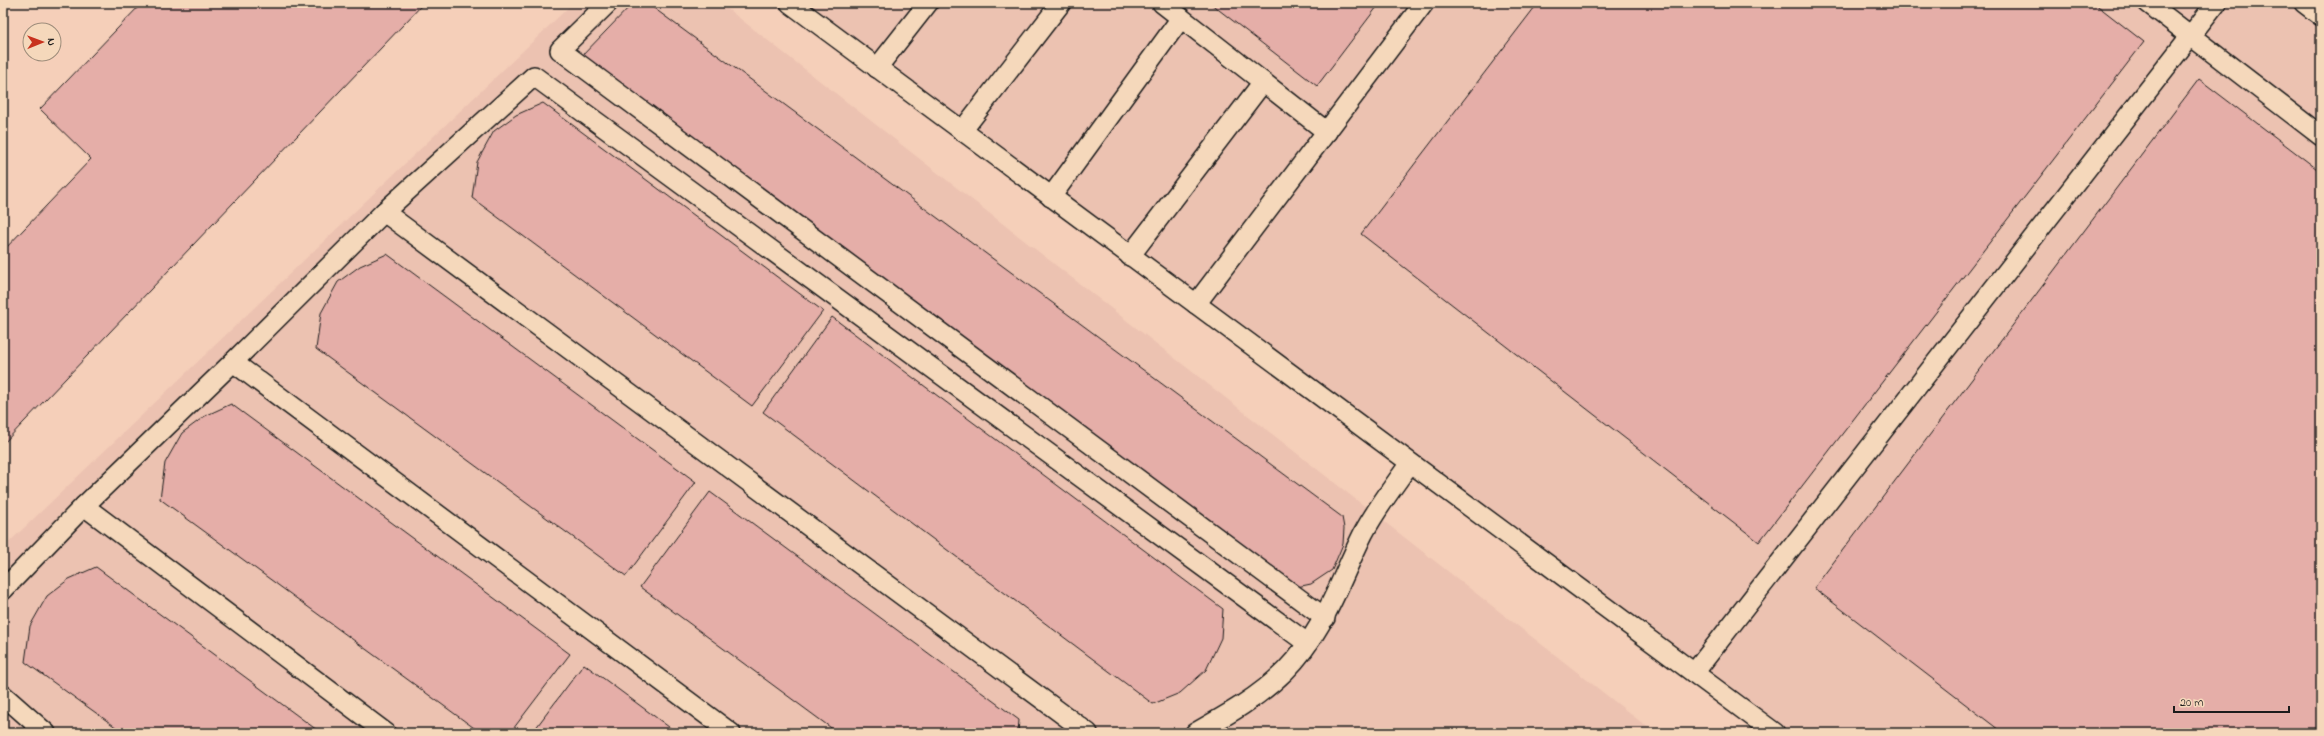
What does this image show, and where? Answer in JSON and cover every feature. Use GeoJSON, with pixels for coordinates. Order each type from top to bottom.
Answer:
{"type":"FeatureCollection","features":[{"type":"Feature","properties":{"kind":"lane"},"geometry":{"type":"LineString","coordinates":[[608,3],[560,50],[1325,618]]}},
{"type":"Feature","properties":{"kind":"lane"},"geometry":{"type":"LineString","coordinates":[[877,68],[928,3]]}},
{"type":"Feature","properties":{"kind":"lane"},"geometry":{"type":"LineString","coordinates":[[962,131],[1061,3]]}},
{"type":"Feature","properties":{"kind":"lane"},"geometry":{"type":"LineString","coordinates":[[1162,3],[1326,132]]}},
{"type":"Feature","properties":{"kind":"lane"},"geometry":{"type":"LineString","coordinates":[[1196,304],[1424,3]]}},
{"type":"Feature","properties":{"kind":"lane"},"geometry":{"type":"LineString","coordinates":[[2148,3],[2321,136]]}},
{"type":"Feature","properties":{"kind":"lane"},"geometry":{"type":"LineString","coordinates":[[1694,673],[2192,36],[2216,3]]}},
{"type":"Feature","properties":{"kind":"lane"},"geometry":{"type":"LineString","coordinates":[[2304,3],[2321,16]]}},
{"type":"Feature","properties":{"kind":"lane"},"geometry":{"type":"LineString","coordinates":[[796,5],[877,68],[1775,733]]}},
{"type":"Feature","properties":{"kind":"lane"},"geometry":{"type":"LineString","coordinates":[[1051,197],[1181,18]]}},
{"type":"Feature","properties":{"kind":"lane"},"geometry":{"type":"LineString","coordinates":[[3,590],[84,506],[233,362],[384,212],[534,76],[1307,643]]}},
{"type":"Feature","properties":{"kind":"lane"},"geometry":{"type":"LineString","coordinates":[[1130,256],[1262,82]]}},
{"type":"Feature","properties":{"kind":"lane"},"geometry":{"type":"LineString","coordinates":[[384,212],[1088,733]]}},
{"type":"Feature","properties":{"kind":"lane"},"geometry":{"type":"LineString","coordinates":[[233,362],[731,733]]}},
{"type":"Feature","properties":{"kind":"lane"},"geometry":{"type":"LineString","coordinates":[[1196,733],[1240,707],[1265,690],[1286,670],[1325,618],[1364,534],[1410,463]]}},
{"type":"Feature","properties":{"kind":"lane"},"geometry":{"type":"LineString","coordinates":[[84,506],[386,733]]}},
{"type":"Feature","properties":{"kind":"lane"},"geometry":{"type":"LineString","coordinates":[[3,695],[46,733]]}},
{"type":"Feature","properties":{"kind":"shaded area"},"geometry":{"type":"Polygon","coordinates":[[[573,3],[720,3],[1655,733],[3,733],[3,548],[573,3]]]}},
{"type":"Feature","properties":{"kind":"shaded area"},"geometry":{"type":"Polygon","coordinates":[[[792,3],[2321,3],[2321,733],[1767,733],[792,3]]]}},
{"type":"Feature","properties":{"kind":"building"},"geometry":{"type":"Polygon","coordinates":[[[142,3],[424,3],[3,444],[3,251],[91,159],[40,109],[142,3]]]}},
{"type":"Feature","properties":{"kind":"building"},"geometry":{"type":"Polygon","coordinates":[[[633,3],[647,3],[1342,517],[1344,528],[1343,544],[1332,570],[1311,584],[1292,588],[579,59],[633,3]]]}},
{"type":"Feature","properties":{"kind":"building"},"geometry":{"type":"Polygon","coordinates":[[[1210,3],[1380,3],[1317,86],[1210,3]]]}},
{"type":"Feature","properties":{"kind":"building"},"geometry":{"type":"Polygon","coordinates":[[[1538,3],[2094,3],[2144,42],[1759,542],[1361,234],[1538,3]]]}},
{"type":"Feature","properties":{"kind":"building"},"geometry":{"type":"Polygon","coordinates":[[[2199,79],[2321,172],[2321,733],[2003,733],[1814,588],[2199,79]]]}},
{"type":"Feature","properties":{"kind":"building"},"geometry":{"type":"Polygon","coordinates":[[[543,103],[823,311],[752,406],[472,198],[477,162],[494,131],[516,115],[543,103]]]}},
{"type":"Feature","properties":{"kind":"building"},"geometry":{"type":"Polygon","coordinates":[[[387,254],[696,482],[626,576],[316,349],[321,313],[338,282],[360,266],[387,254]]]}},
{"type":"Feature","properties":{"kind":"building"},"geometry":{"type":"Polygon","coordinates":[[[832,317],[1223,609],[1221,638],[1206,670],[1180,693],[1153,704],[763,412],[832,317]]]}},
{"type":"Feature","properties":{"kind":"building"},"geometry":{"type":"Polygon","coordinates":[[[231,404],[570,654],[510,733],[481,733],[160,499],[165,463],[182,433],[205,416],[231,404]]]}},
{"type":"Feature","properties":{"kind":"building"},"geometry":{"type":"Polygon","coordinates":[[[710,492],[1019,720],[1018,733],[838,733],[640,587],[710,492]]]}},
{"type":"Feature","properties":{"kind":"building"},"geometry":{"type":"Polygon","coordinates":[[[96,567],[321,733],[124,733],[25,662],[30,626],[47,596],[69,579],[96,567]]]}},
{"type":"Feature","properties":{"kind":"building"},"geometry":{"type":"Polygon","coordinates":[[[584,664],[677,733],[532,733],[584,664]]]}}]}
